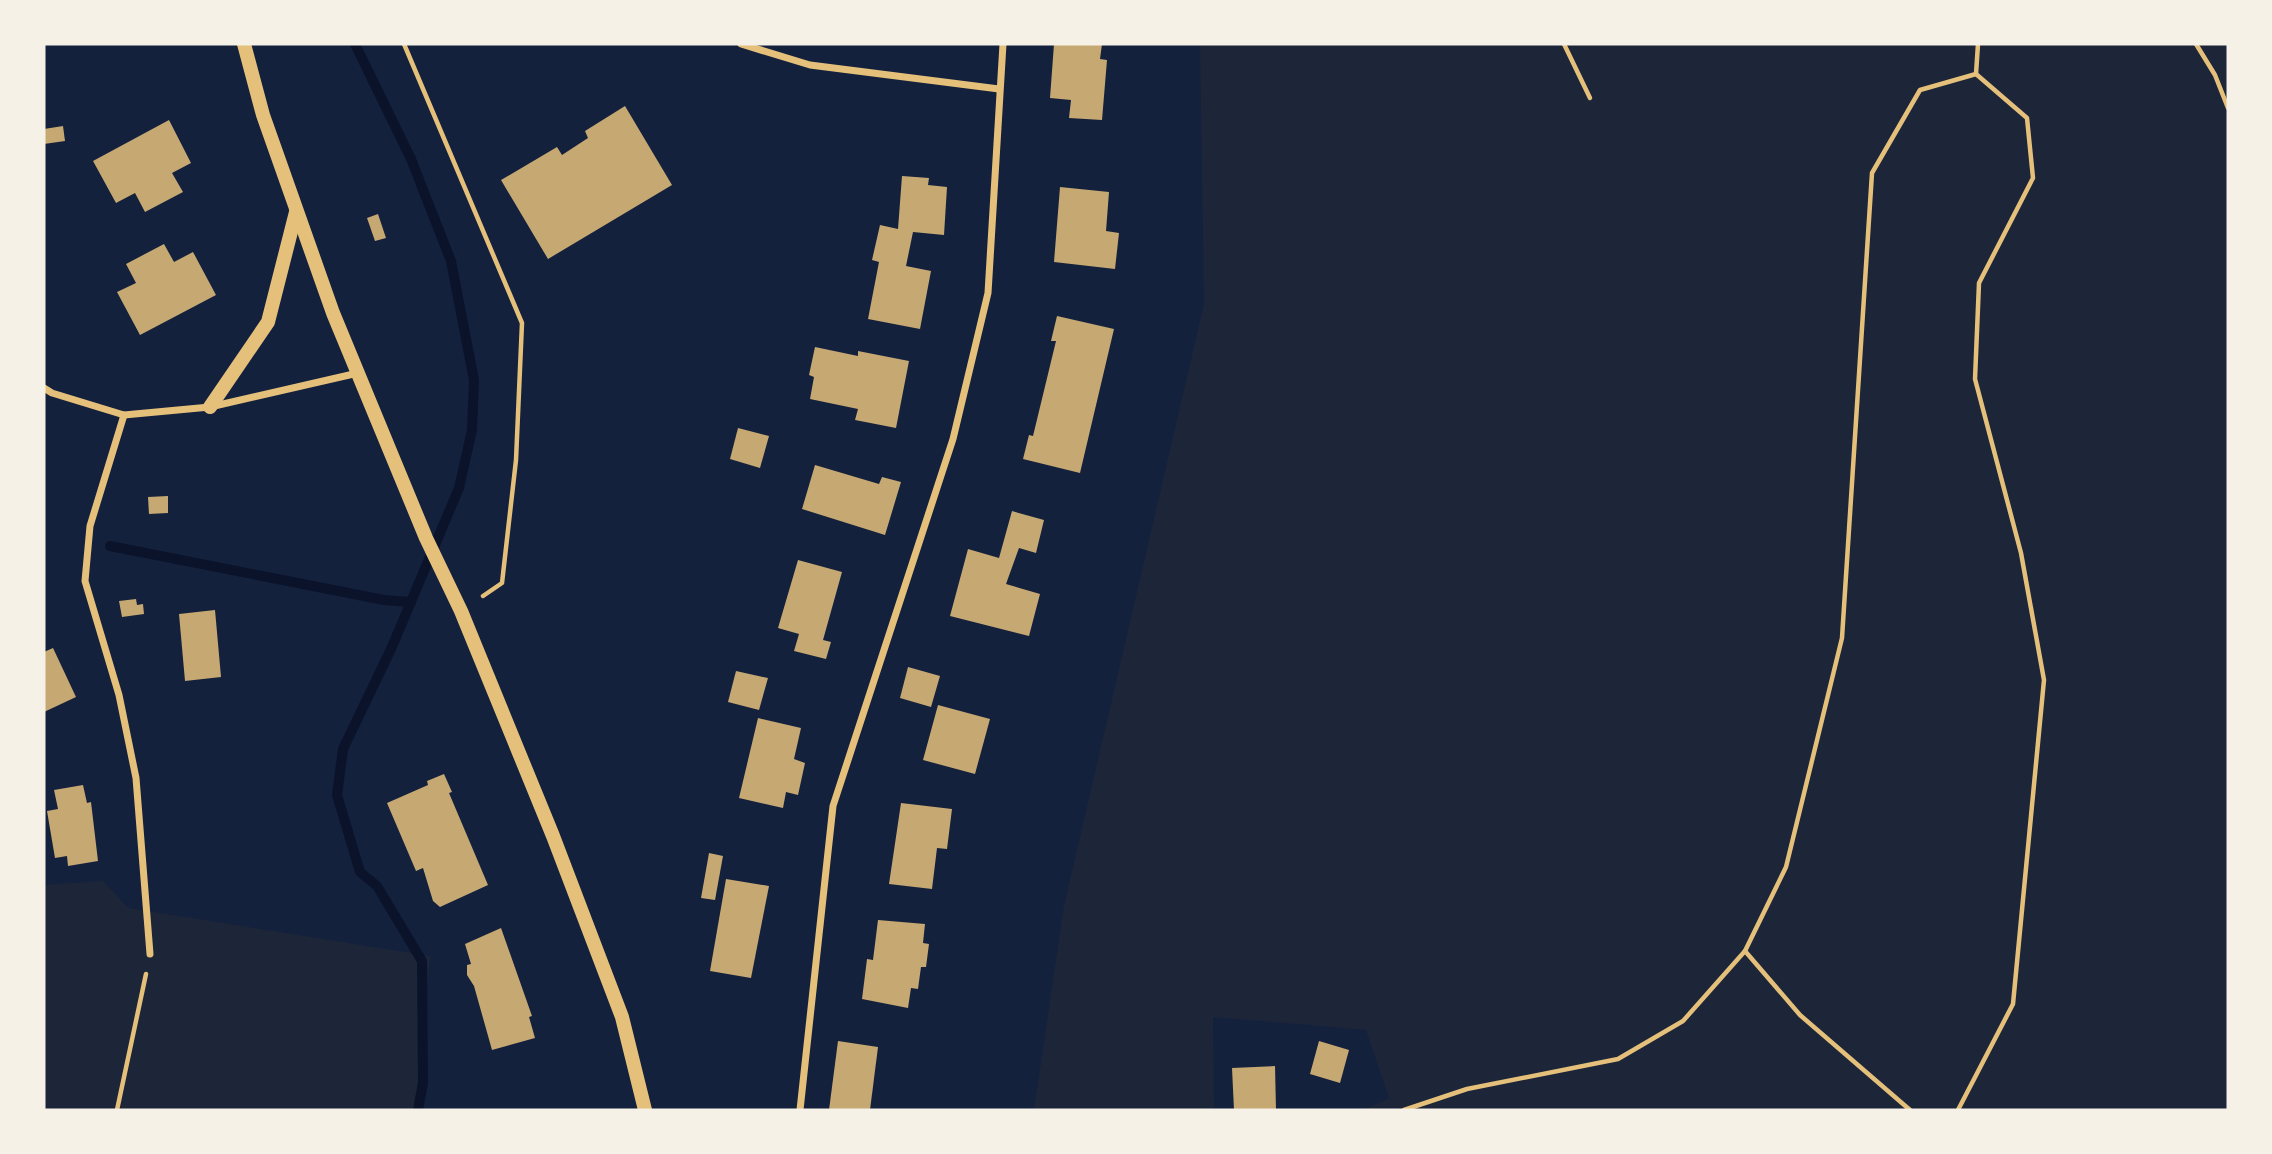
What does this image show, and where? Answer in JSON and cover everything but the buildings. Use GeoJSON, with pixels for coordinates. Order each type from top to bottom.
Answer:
{"type":"FeatureCollection","features":[{"type":"Feature","properties":{"kind":"main road"},"geometry":{"type":"LineString","coordinates":[[244,44],[263,115],[296,212],[358,373],[426,538],[461,611],[553,836],[622,1017],[646,1110]]}},
{"type":"Feature","properties":{"kind":"main road"},"geometry":{"type":"LineString","coordinates":[[210,407],[268,322],[296,212]]}},
{"type":"Feature","properties":{"kind":"street"},"geometry":{"type":"LineString","coordinates":[[741,44],[810,65],[999,89]]}},
{"type":"Feature","properties":{"kind":"street"},"geometry":{"type":"LineString","coordinates":[[800,1110],[833,806],[953,439],[988,293],[1003,44]]}},
{"type":"Feature","properties":{"kind":"street"},"geometry":{"type":"LineString","coordinates":[[44,388],[52,393],[124,415],[210,407],[358,373]]}},
{"type":"Feature","properties":{"kind":"street"},"geometry":{"type":"LineString","coordinates":[[124,415],[90,526],[85,581],[120,695],[136,778],[150,954]]}},
{"type":"Feature","properties":{"kind":"path"},"geometry":{"type":"LineString","coordinates":[[404,44],[522,323],[516,460],[502,583],[461,611]]}},
{"type":"Feature","properties":{"kind":"path"},"geometry":{"type":"LineString","coordinates":[[1564,44],[1590,98]]}},
{"type":"Feature","properties":{"kind":"path"},"geometry":{"type":"LineString","coordinates":[[1976,74],[1978,44]]}},
{"type":"Feature","properties":{"kind":"path"},"geometry":{"type":"LineString","coordinates":[[2196,44],[2215,75],[2228,108]]}},
{"type":"Feature","properties":{"kind":"path"},"geometry":{"type":"LineString","coordinates":[[1404,1110],[1467,1089],[1618,1059],[1683,1021],[1745,951],[1786,867],[1842,638],[1872,173],[1920,90],[1976,74]]}},
{"type":"Feature","properties":{"kind":"path"},"geometry":{"type":"LineString","coordinates":[[1958,1110],[2013,1004],[2044,680],[2021,552],[1975,379],[1979,284],[2033,178],[2027,118],[1976,74]]}},
{"type":"Feature","properties":{"kind":"path"},"geometry":{"type":"LineString","coordinates":[[1745,951],[1800,1016],[1910,1110]]}},
{"type":"Feature","properties":{"kind":"path"},"geometry":{"type":"LineString","coordinates":[[117,1110],[150,954]]}},
{"type":"Feature","properties":{"kind":"shaded area"},"geometry":{"type":"Polygon","coordinates":[[[1200,44],[2228,44],[2228,1110],[1364,1110],[1389,1098],[1366,1030],[1213,1017],[1214,1110],[1034,1110],[1064,906],[1204,304],[1200,44]]]}},
{"type":"Feature","properties":{"kind":"shaded area"},"geometry":{"type":"Polygon","coordinates":[[[103,881],[128,908],[430,956],[416,1110],[44,1110],[44,885],[103,881]]]}},
{"type":"Feature","properties":{"kind":"waterway"},"geometry":{"type":"LineString","coordinates":[[355,44],[411,159],[451,261],[474,380],[472,430],[459,488],[391,649],[343,749],[337,795],[360,872],[377,886],[422,961],[423,1083],[418,1110]]}},
{"type":"Feature","properties":{"kind":"waterway"},"geometry":{"type":"LineString","coordinates":[[110,546],[384,600],[411,602]]}}]}
